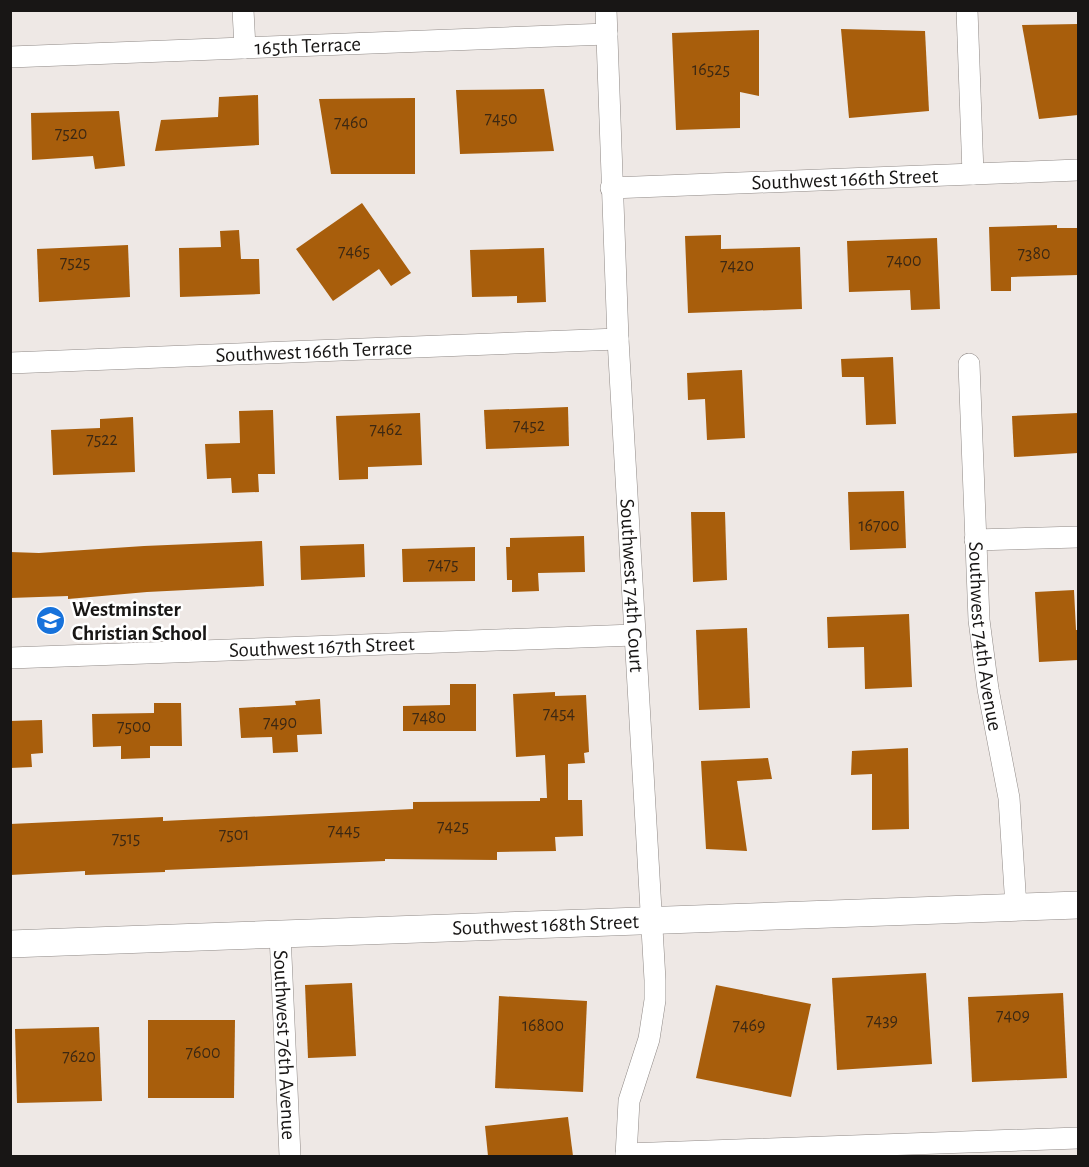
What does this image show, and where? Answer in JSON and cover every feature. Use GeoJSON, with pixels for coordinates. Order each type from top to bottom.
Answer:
{"type":"FeatureCollection","features":[{"type":"Feature","properties":{"kind":"street"},"geometry":{"type":"LineString","coordinates":[[243,10],[245,48]]}},
{"type":"Feature","properties":{"kind":"street","name":"Southwest 74th Court"},"geometry":{"type":"LineString","coordinates":[[606,10],[618,339],[655,980],[649,1039],[629,1101],[626,1155]]}},
{"type":"Feature","properties":{"kind":"street"},"geometry":{"type":"LineString","coordinates":[[967,10],[973,174]]}},
{"type":"Feature","properties":{"kind":"street","name":"165th Terrace"},"geometry":{"type":"LineString","coordinates":[[10,57],[607,34]]}},
{"type":"Feature","properties":{"kind":"street","name":"Southwest 166th Street"},"geometry":{"type":"LineString","coordinates":[[611,188],[1078,170]]}},
{"type":"Feature","properties":{"kind":"street","name":"Southwest 166th Terrace"},"geometry":{"type":"LineString","coordinates":[[10,363],[618,339]]}},
{"type":"Feature","properties":{"kind":"street","name":"Southwest 74th Avenue"},"geometry":{"type":"LineString","coordinates":[[969,364],[975,540],[983,654],[1009,798],[1016,908]]}},
{"type":"Feature","properties":{"kind":"street"},"geometry":{"type":"LineString","coordinates":[[975,540],[1078,537]]}},
{"type":"Feature","properties":{"kind":"street","name":"Southwest 167th Street"},"geometry":{"type":"LineString","coordinates":[[10,658],[634,635]]}},
{"type":"Feature","properties":{"kind":"street","name":"Southwest 168th Street"},"geometry":{"type":"LineString","coordinates":[[10,944],[1078,905]]}},
{"type":"Feature","properties":{"kind":"street","name":"Southwest 76th Avenue"},"geometry":{"type":"LineString","coordinates":[[280,934],[290,1156]]}},
{"type":"Feature","properties":{"kind":"street"},"geometry":{"type":"LineString","coordinates":[[626,1155],[1078,1138]]}},
{"type":"Feature","properties":{"kind":"building"},"geometry":{"type":"Polygon","coordinates":[[[1078,24],[1078,115],[1039,119],[1022,25],[1078,24]]]}},
{"type":"Feature","properties":{"kind":"building"},"geometry":{"type":"Polygon","coordinates":[[[841,29],[925,31],[929,111],[849,118],[841,29]]]}},
{"type":"Feature","properties":{"kind":"building"},"geometry":{"type":"Polygon","coordinates":[[[759,30],[759,96],[740,92],[740,128],[676,130],[672,33],[759,30]]]}},
{"type":"Feature","properties":{"kind":"building"},"geometry":{"type":"Polygon","coordinates":[[[544,89],[554,151],[460,154],[456,90],[544,89]]]}},
{"type":"Feature","properties":{"kind":"building"},"geometry":{"type":"Polygon","coordinates":[[[258,95],[259,145],[155,151],[161,120],[218,117],[219,97],[258,95]]]}},
{"type":"Feature","properties":{"kind":"building"},"geometry":{"type":"Polygon","coordinates":[[[415,98],[415,174],[331,174],[319,99],[415,98]]]}},
{"type":"Feature","properties":{"kind":"building"},"geometry":{"type":"Polygon","coordinates":[[[119,111],[125,166],[95,169],[93,156],[32,160],[31,113],[119,111]]]}},
{"type":"Feature","properties":{"kind":"building"},"geometry":{"type":"Polygon","coordinates":[[[362,203],[411,273],[391,286],[379,269],[333,301],[296,249],[362,203]]]}},
{"type":"Feature","properties":{"kind":"building"},"geometry":{"type":"Polygon","coordinates":[[[1057,225],[1057,228],[1078,228],[1078,275],[1011,277],[1011,291],[991,291],[989,227],[1057,225]]]}},
{"type":"Feature","properties":{"kind":"building"},"geometry":{"type":"Polygon","coordinates":[[[239,230],[241,259],[259,259],[260,294],[180,297],[179,248],[221,247],[220,231],[239,230]]]}},
{"type":"Feature","properties":{"kind":"building"},"geometry":{"type":"Polygon","coordinates":[[[721,235],[721,249],[800,247],[802,309],[688,313],[685,236],[721,235]]]}},
{"type":"Feature","properties":{"kind":"building"},"geometry":{"type":"Polygon","coordinates":[[[937,238],[940,309],[911,310],[910,290],[849,292],[847,241],[937,238]]]}},
{"type":"Feature","properties":{"kind":"building"},"geometry":{"type":"Polygon","coordinates":[[[128,245],[130,297],[39,302],[37,249],[128,245]]]}},
{"type":"Feature","properties":{"kind":"building"},"geometry":{"type":"Polygon","coordinates":[[[544,248],[546,302],[517,303],[517,296],[472,297],[470,250],[544,248]]]}},
{"type":"Feature","properties":{"kind":"building"},"geometry":{"type":"Polygon","coordinates":[[[893,357],[896,424],[866,425],[864,377],[842,377],[841,359],[893,357]]]}},
{"type":"Feature","properties":{"kind":"building"},"geometry":{"type":"Polygon","coordinates":[[[742,370],[745,438],[707,440],[705,399],[688,400],[687,373],[742,370]]]}},
{"type":"Feature","properties":{"kind":"building"},"geometry":{"type":"Polygon","coordinates":[[[568,407],[569,446],[486,449],[484,410],[568,407]]]}},
{"type":"Feature","properties":{"kind":"building"},"geometry":{"type":"Polygon","coordinates":[[[273,410],[275,474],[258,474],[259,492],[232,493],[231,478],[207,479],[205,444],[240,443],[239,411],[273,410]]]}},
{"type":"Feature","properties":{"kind":"building"},"geometry":{"type":"Polygon","coordinates":[[[420,413],[422,465],[368,467],[368,479],[339,480],[336,416],[420,413]]]}},
{"type":"Feature","properties":{"kind":"building"},"geometry":{"type":"Polygon","coordinates":[[[1078,413],[1078,453],[1014,457],[1012,416],[1078,413]]]}},
{"type":"Feature","properties":{"kind":"building"},"geometry":{"type":"Polygon","coordinates":[[[133,417],[135,472],[53,475],[51,430],[100,428],[100,419],[133,417]]]}},
{"type":"Feature","properties":{"kind":"building"},"geometry":{"type":"Polygon","coordinates":[[[904,491],[906,548],[850,550],[848,492],[904,491]]]}},
{"type":"Feature","properties":{"kind":"building"},"geometry":{"type":"Polygon","coordinates":[[[691,512],[725,512],[727,580],[693,582],[691,512]]]}},
{"type":"Feature","properties":{"kind":"building"},"geometry":{"type":"Polygon","coordinates":[[[584,536],[585,572],[538,573],[539,591],[512,592],[512,580],[507,580],[506,547],[510,547],[510,538],[584,536]]]}},
{"type":"Feature","properties":{"kind":"building"},"geometry":{"type":"Polygon","coordinates":[[[262,541],[264,586],[68,599],[68,596],[10,598],[10,552],[39,553],[262,541]]]}},
{"type":"Feature","properties":{"kind":"building"},"geometry":{"type":"Polygon","coordinates":[[[364,544],[365,577],[301,580],[300,546],[364,544]]]}},
{"type":"Feature","properties":{"kind":"building"},"geometry":{"type":"Polygon","coordinates":[[[475,547],[475,581],[403,582],[402,549],[475,547]]]}},
{"type":"Feature","properties":{"kind":"building"},"geometry":{"type":"Polygon","coordinates":[[[1074,590],[1078,660],[1039,662],[1035,592],[1074,590]]]}},
{"type":"Feature","properties":{"kind":"building"},"geometry":{"type":"Polygon","coordinates":[[[909,614],[912,687],[865,689],[864,647],[828,648],[827,617],[909,614]]]}},
{"type":"Feature","properties":{"kind":"building"},"geometry":{"type":"Polygon","coordinates":[[[747,628],[750,708],[699,710],[696,630],[747,628]]]}},
{"type":"Feature","properties":{"kind":"building"},"geometry":{"type":"Polygon","coordinates":[[[450,684],[476,684],[476,731],[403,731],[403,706],[450,705],[450,684]]]}},
{"type":"Feature","properties":{"kind":"building"},"geometry":{"type":"Polygon","coordinates":[[[555,692],[555,696],[586,695],[589,752],[584,753],[585,763],[568,764],[568,800],[582,800],[583,836],[555,837],[556,851],[497,852],[497,860],[385,859],[385,861],[165,870],[165,872],[85,875],[85,871],[10,875],[10,824],[163,817],[163,821],[413,809],[413,802],[540,801],[540,798],[547,798],[545,755],[516,757],[513,694],[555,692]]]}},
{"type":"Feature","properties":{"kind":"building"},"geometry":{"type":"Polygon","coordinates":[[[320,699],[322,734],[297,735],[298,752],[273,753],[272,737],[241,738],[239,708],[296,705],[295,701],[320,699]]]}},
{"type":"Feature","properties":{"kind":"building"},"geometry":{"type":"Polygon","coordinates":[[[154,703],[181,703],[182,746],[150,746],[150,758],[121,759],[121,746],[93,747],[92,714],[154,713],[154,703]]]}},
{"type":"Feature","properties":{"kind":"building"},"geometry":{"type":"Polygon","coordinates":[[[42,720],[43,753],[31,754],[32,767],[10,768],[10,721],[42,720]]]}},
{"type":"Feature","properties":{"kind":"building"},"geometry":{"type":"Polygon","coordinates":[[[908,748],[909,829],[872,830],[872,774],[851,775],[852,751],[908,748]]]}},
{"type":"Feature","properties":{"kind":"building"},"geometry":{"type":"Polygon","coordinates":[[[768,758],[772,779],[737,781],[747,851],[706,849],[701,761],[768,758]]]}},
{"type":"Feature","properties":{"kind":"building"},"geometry":{"type":"Polygon","coordinates":[[[926,973],[932,1064],[837,1070],[832,978],[926,973]]]}},
{"type":"Feature","properties":{"kind":"building"},"geometry":{"type":"Polygon","coordinates":[[[352,983],[356,1056],[308,1058],[305,985],[352,983]]]}},
{"type":"Feature","properties":{"kind":"building"},"geometry":{"type":"Polygon","coordinates":[[[716,985],[811,1004],[791,1097],[696,1078],[716,985]]]}},
{"type":"Feature","properties":{"kind":"building"},"geometry":{"type":"Polygon","coordinates":[[[1063,993],[1067,1078],[972,1082],[968,997],[1063,993]]]}},
{"type":"Feature","properties":{"kind":"building"},"geometry":{"type":"Polygon","coordinates":[[[499,996],[587,1001],[583,1092],[495,1088],[499,996]]]}},
{"type":"Feature","properties":{"kind":"building"},"geometry":{"type":"Polygon","coordinates":[[[148,1020],[235,1020],[234,1098],[148,1098],[148,1020]]]}},
{"type":"Feature","properties":{"kind":"building"},"geometry":{"type":"Polygon","coordinates":[[[99,1027],[102,1101],[17,1103],[15,1029],[99,1027]]]}},
{"type":"Feature","properties":{"kind":"building"},"geometry":{"type":"Polygon","coordinates":[[[568,1117],[573,1156],[488,1156],[485,1126],[568,1117]]]}},
{"type":"Feature","properties":{"kind":"place","name":"Westminster Christian School"},"geometry":{"type":"Point","coordinates":[51,621]}}]}
